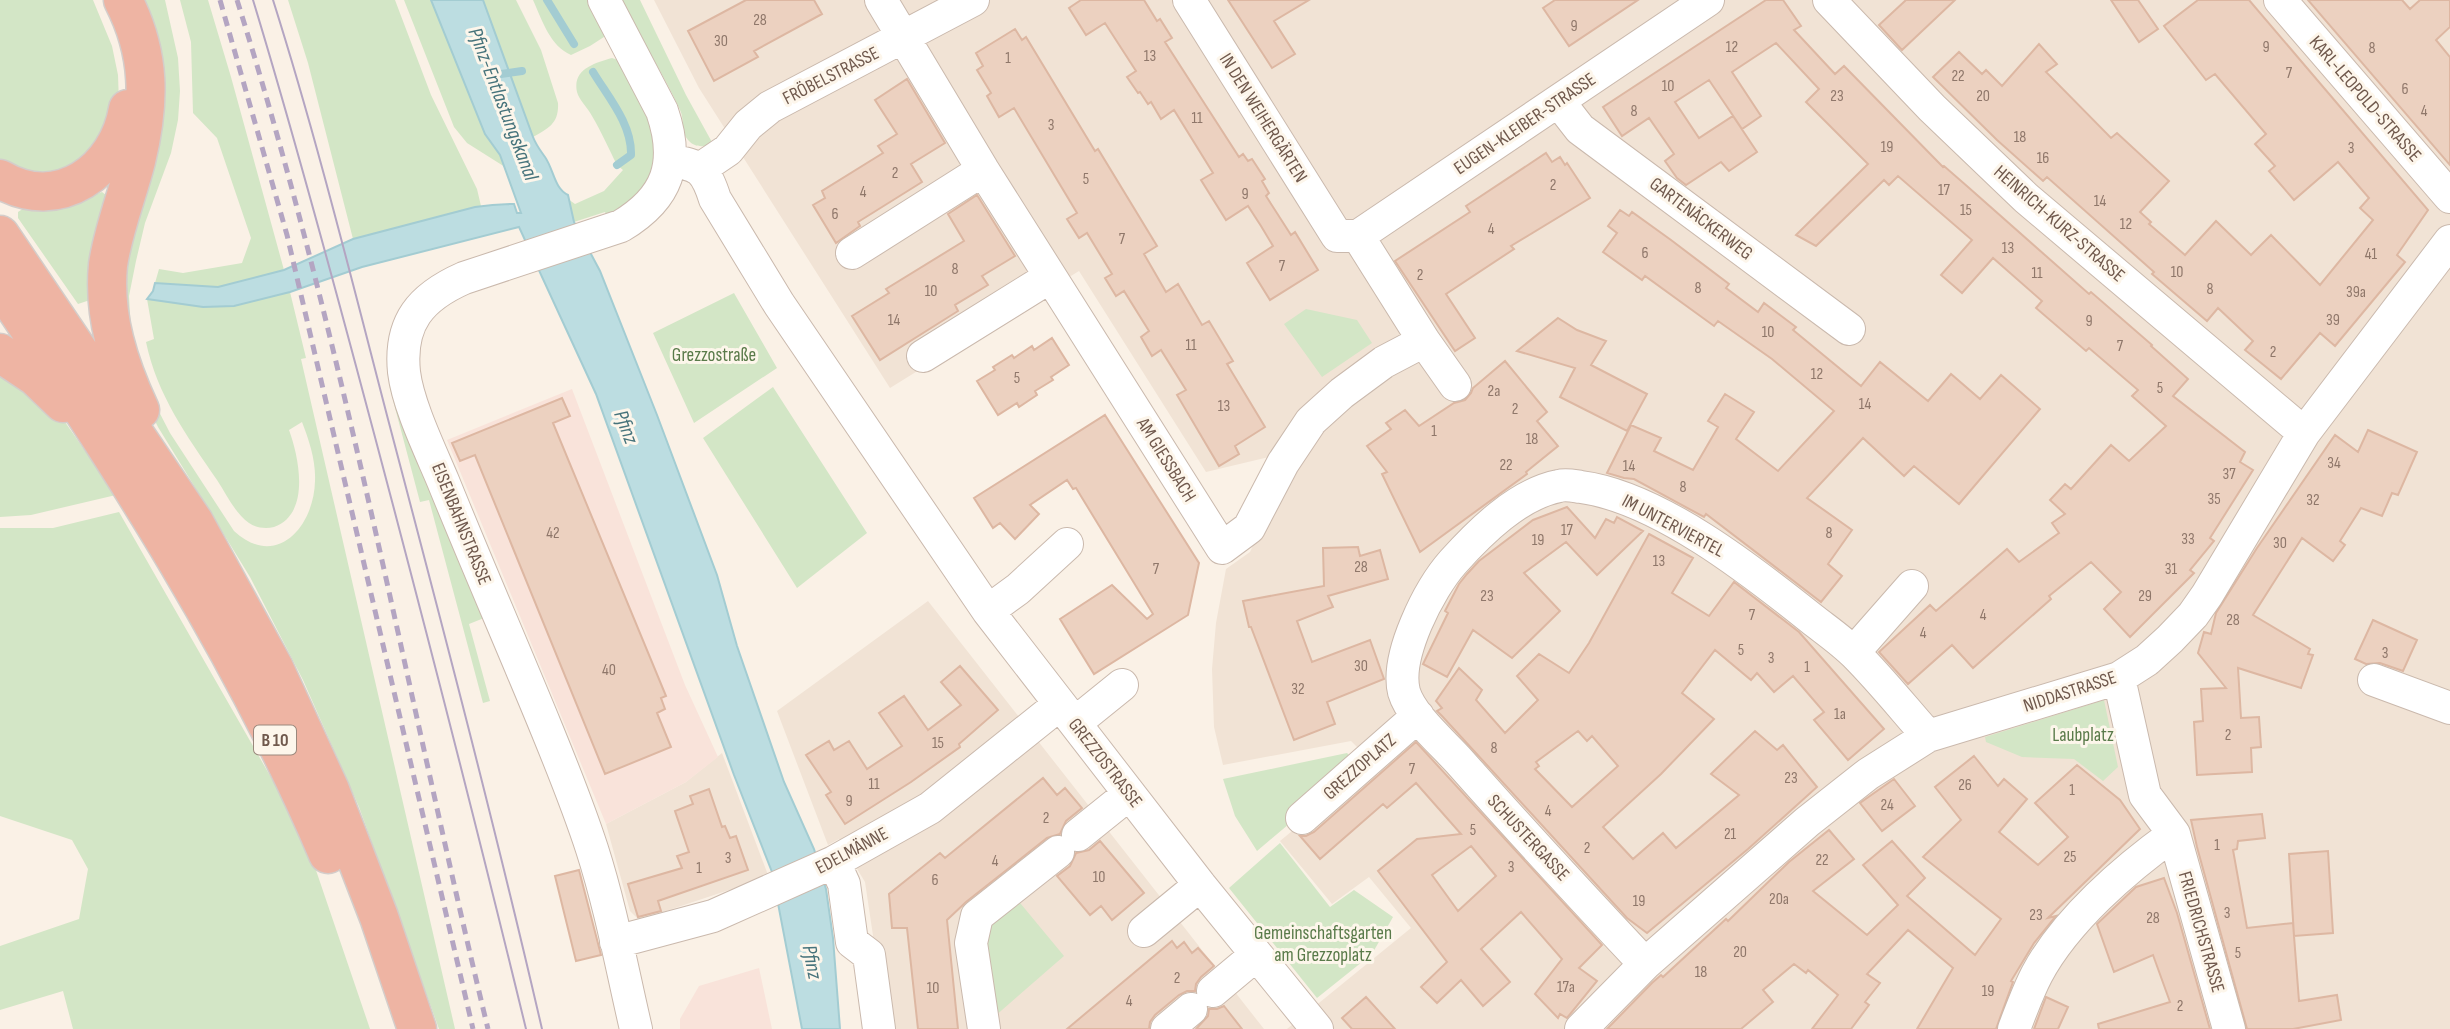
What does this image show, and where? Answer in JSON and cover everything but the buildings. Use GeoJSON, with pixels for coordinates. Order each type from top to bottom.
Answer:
{"type":"FeatureCollection","features":[{"type":"Feature","properties":{"kind":"highway"},"geometry":{"type":"LineString","coordinates":[[0,179],[14,187],[31,190],[64,189],[80,183],[106,163],[125,129],[130,96],[124,56],[100,0]]}},
{"type":"Feature","properties":{"kind":"highway"},"geometry":{"type":"LineString","coordinates":[[123,0],[141,47],[147,93],[135,162],[108,265],[110,318],[125,377],[166,477]]}},
{"type":"Feature","properties":{"kind":"highway","name":"B 10"},"geometry":{"type":"LineString","coordinates":[[0,235],[166,477],[223,573],[274,668],[330,790],[379,917],[417,1029]]}},
{"type":"Feature","properties":{"kind":"highway","name":"B 10"},"geometry":{"type":"LineString","coordinates":[[0,285],[183,573],[246,683],[303,797],[359,928],[395,1029]]}},
{"type":"Feature","properties":{"kind":"highway"},"geometry":{"type":"LineString","coordinates":[[0,353],[36,377],[72,412],[118,468]]}},
{"type":"Feature","properties":{"kind":"street"},"geometry":{"type":"LineString","coordinates":[[604,0],[663,111],[669,130],[670,161],[686,163],[700,169]]}},
{"type":"Feature","properties":{"kind":"street","name":"AM GIESSBACH"},"geometry":{"type":"LineString","coordinates":[[881,0],[983,170],[1222,548],[1249,528],[1311,421],[1342,393],[1384,362],[1424,341]]}},
{"type":"Feature","properties":{"kind":"street","name":"FRÖBELSTRASSE"},"geometry":{"type":"LineString","coordinates":[[700,169],[728,150],[748,125],[770,107],[973,0]]}},
{"type":"Feature","properties":{"kind":"street","name":"IN DEN WEIHERGÄRTEN"},"geometry":{"type":"LineString","coordinates":[[1189,0],[1347,236],[1455,385]]}},
{"type":"Feature","properties":{"kind":"street","name":"EUGEN-KLEIBER-STRASSE"},"geometry":{"type":"LineString","coordinates":[[1347,236],[1559,102],[1708,0]]}},
{"type":"Feature","properties":{"kind":"street","name":"HEINRICH-KURZ-STRASSE"},"geometry":{"type":"LineString","coordinates":[[1829,0],[1932,108],[2026,198],[2304,433]]}},
{"type":"Feature","properties":{"kind":"street","name":"KARL-LEOPOLD-STRASSE"},"geometry":{"type":"LineString","coordinates":[[2280,0],[2450,197]]}},
{"type":"Feature","properties":{"kind":"street","name":"GARTENÄCKERWEG"},"geometry":{"type":"LineString","coordinates":[[1559,102],[1580,129],[1849,329]]}},
{"type":"Feature","properties":{"kind":"street","name":"EISENBAHNSTRASSE"},"geometry":{"type":"LineString","coordinates":[[636,1029],[592,849],[408,390],[404,371],[405,338],[414,314],[425,300],[442,287],[621,226],[641,214],[657,197],[670,161]]}},
{"type":"Feature","properties":{"kind":"street","name":"GREZZOSTRASSE"},"geometry":{"type":"LineString","coordinates":[[700,169],[709,180],[715,199],[779,303],[988,611],[1200,884],[1317,1029]]}},
{"type":"Feature","properties":{"kind":"street"},"geometry":{"type":"LineString","coordinates":[[852,253],[983,170]]}},
{"type":"Feature","properties":{"kind":"street","name":"NIDDASTRASSE"},"geometry":{"type":"LineString","coordinates":[[1581,1029],[1645,964],[1817,814],[1868,774],[1928,736],[2119,678],[2147,660],[2193,615],[2304,433],[2450,241]]}},
{"type":"Feature","properties":{"kind":"street"},"geometry":{"type":"LineString","coordinates":[[923,356],[1050,277]]}},
{"type":"Feature","properties":{"kind":"street","name":"IM UNTERVIERTEL"},"geometry":{"type":"LineString","coordinates":[[1416,713],[1404,692],[1404,660],[1429,594],[1452,564],[1485,530],[1520,503],[1547,489],[1562,485],[1598,489],[1639,504],[1708,541],[1854,652],[1928,736]]}},
{"type":"Feature","properties":{"kind":"street"},"geometry":{"type":"LineString","coordinates":[[988,611],[1018,589],[1067,544]]}},
{"type":"Feature","properties":{"kind":"street"},"geometry":{"type":"LineString","coordinates":[[1854,652],[1912,586]]}},
{"type":"Feature","properties":{"kind":"street"},"geometry":{"type":"LineString","coordinates":[[2014,1029],[2038,973],[2074,922],[2144,855],[2174,834],[2145,795],[2119,678]]}},
{"type":"Feature","properties":{"kind":"street"},"geometry":{"type":"LineString","coordinates":[[2374,680],[2450,708]]}},
{"type":"Feature","properties":{"kind":"street","name":"EDELMÄNNE"},"geometry":{"type":"LineString","coordinates":[[616,942],[713,916],[828,865],[930,808],[1067,713],[1122,685]]}},
{"type":"Feature","properties":{"kind":"street","name":"GREZZOPLATZ"},"geometry":{"type":"LineString","coordinates":[[1302,818],[1378,751],[1416,713]]}},
{"type":"Feature","properties":{"kind":"street","name":"SCHUSTERGASSE"},"geometry":{"type":"LineString","coordinates":[[1416,713],[1645,964]]}},
{"type":"Feature","properties":{"kind":"street"},"geometry":{"type":"LineString","coordinates":[[1345,749],[1378,751]]}},
{"type":"Feature","properties":{"kind":"street"},"geometry":{"type":"LineString","coordinates":[[984,1029],[971,943],[977,916],[1129,793]]}},
{"type":"Feature","properties":{"kind":"street","name":"FRIEDRICHSTRASSE"},"geometry":{"type":"LineString","coordinates":[[2174,834],[2229,1029]]}},
{"type":"Feature","properties":{"kind":"street"},"geometry":{"type":"LineString","coordinates":[[828,865],[844,884],[852,942],[869,955],[879,1029]]}},
{"type":"Feature","properties":{"kind":"street"},"geometry":{"type":"LineString","coordinates":[[1144,931],[1200,884]]}},
{"type":"Feature","properties":{"kind":"street"},"geometry":{"type":"LineString","coordinates":[[1191,1010],[1256,955]]}},
{"type":"Feature","properties":{"kind":"shaded area"},"geometry":{"type":"Polygon","coordinates":[[[654,0],[2450,0],[2450,1029],[1287,1029],[1411,928],[1369,877],[1332,904],[1280,841],[1303,822],[1367,757],[1351,741],[1223,765],[1214,727],[1212,669],[1216,623],[1226,569],[1250,552],[1293,463],[1281,454],[1206,472],[1079,271],[890,388],[699,88],[654,0]]]}},
{"type":"Feature","properties":{"kind":"shaded area"},"geometry":{"type":"Polygon","coordinates":[[[572,389],[685,685],[718,757],[686,782],[606,824],[447,440],[572,389]]]}},
{"type":"Feature","properties":{"kind":"shaded area"},"geometry":{"type":"Polygon","coordinates":[[[928,601],[1264,1029],[887,1029],[865,882],[839,839],[828,845],[777,711],[928,601]]]}},
{"type":"Feature","properties":{"kind":"shaded area"},"geometry":{"type":"Polygon","coordinates":[[[722,753],[768,875],[639,920],[630,911],[606,824],[686,782],[722,753]]]}},
{"type":"Feature","properties":{"kind":"shaded area"},"geometry":{"type":"Polygon","coordinates":[[[759,968],[772,1029],[680,1029],[680,1019],[699,986],[759,968]]]}},
{"type":"Feature","properties":{"kind":"green space"},"geometry":{"type":"Polygon","coordinates":[[[0,0],[93,0],[112,46],[118,75],[119,103],[110,134],[59,177],[0,167],[0,0]]]}},
{"type":"Feature","properties":{"kind":"green space"},"geometry":{"type":"Polygon","coordinates":[[[131,0],[165,0],[178,58],[180,91],[178,120],[171,153],[145,223],[136,261],[129,296],[131,332],[155,404],[170,433],[234,531],[249,542],[264,546],[278,544],[290,538],[300,527],[313,498],[314,466],[302,422],[289,430],[296,455],[299,484],[298,498],[293,510],[286,520],[274,527],[261,528],[252,525],[231,503],[165,397],[146,342],[154,339],[147,299],[203,307],[234,306],[290,292],[306,358],[301,359],[455,1029],[439,1029],[359,807],[303,680],[250,577],[158,427],[143,397],[122,327],[131,0]]]}},
{"type":"Feature","properties":{"kind":"green space"},"geometry":{"type":"Polygon","coordinates":[[[180,0],[208,0],[284,270],[218,287],[155,283],[159,269],[183,273],[242,263],[251,238],[217,138],[193,113],[191,42],[180,0]]]}},
{"type":"Feature","properties":{"kind":"green space"},"geometry":{"type":"Polygon","coordinates":[[[288,0],[395,0],[431,95],[477,189],[481,206],[353,239],[308,63],[288,0]]]}},
{"type":"Feature","properties":{"kind":"green space"},"geometry":{"type":"Polygon","coordinates":[[[404,0],[431,0],[485,134],[505,167],[467,143],[454,127],[404,0]]]}},
{"type":"Feature","properties":{"kind":"green space"},"geometry":{"type":"Polygon","coordinates":[[[483,0],[516,0],[541,50],[558,110],[552,124],[533,137],[483,0]]]}},
{"type":"Feature","properties":{"kind":"green space"},"geometry":{"type":"Polygon","coordinates":[[[533,0],[588,0],[607,35],[571,55],[552,39],[533,0]]]}},
{"type":"Feature","properties":{"kind":"green space"},"geometry":{"type":"Polygon","coordinates":[[[622,0],[640,0],[713,144],[697,146],[686,137],[680,110],[622,0]]]}},
{"type":"Feature","properties":{"kind":"green space"},"geometry":{"type":"Polygon","coordinates":[[[612,58],[618,60],[651,121],[654,155],[651,172],[634,200],[607,217],[605,212],[574,222],[568,199],[575,204],[604,191],[623,170],[617,165],[580,98],[576,84],[581,72],[586,68],[612,58]]]}},
{"type":"Feature","properties":{"kind":"green space"},"geometry":{"type":"Polygon","coordinates":[[[102,192],[106,195],[90,300],[78,304],[18,218],[18,212],[24,208],[75,203],[102,192]]]}},
{"type":"Feature","properties":{"kind":"green space","name":"Grezzostraße"},"geometry":{"type":"Polygon","coordinates":[[[734,293],[777,368],[694,423],[653,333],[734,293]]]}},
{"type":"Feature","properties":{"kind":"green space"},"geometry":{"type":"Polygon","coordinates":[[[1306,309],[1357,320],[1372,343],[1322,377],[1284,324],[1306,309]]]}},
{"type":"Feature","properties":{"kind":"green space"},"geometry":{"type":"Polygon","coordinates":[[[0,366],[41,395],[65,422],[116,495],[31,515],[0,517],[0,366]]]}},
{"type":"Feature","properties":{"kind":"green space"},"geometry":{"type":"Polygon","coordinates":[[[389,385],[419,465],[484,618],[469,624],[490,701],[483,703],[429,500],[420,502],[389,385]]]}},
{"type":"Feature","properties":{"kind":"green space","name":"Grezzostraße"},"geometry":{"type":"Polygon","coordinates":[[[773,387],[867,533],[797,588],[703,438],[773,387]]]}},
{"type":"Feature","properties":{"kind":"green space"},"geometry":{"type":"Polygon","coordinates":[[[119,512],[304,835],[370,1029],[73,1029],[63,991],[0,1010],[0,946],[79,919],[88,869],[72,840],[0,816],[0,528],[53,528],[119,512]]]}},
{"type":"Feature","properties":{"kind":"green space","name":"Laubplatz"},"geometry":{"type":"Polygon","coordinates":[[[2104,700],[2118,767],[2103,781],[2074,759],[2022,757],[1986,742],[1985,737],[2104,700]]]}},
{"type":"Feature","properties":{"kind":"green space"},"geometry":{"type":"Polygon","coordinates":[[[1347,753],[1359,765],[1257,851],[1235,816],[1223,779],[1347,753]]]}},
{"type":"Feature","properties":{"kind":"green space","name":"Gemeinschaftsgarten am Grezzoplatz"},"geometry":{"type":"Polygon","coordinates":[[[1280,843],[1330,907],[1354,890],[1393,917],[1372,954],[1317,998],[1229,888],[1280,843]]]}},
{"type":"Feature","properties":{"kind":"green space"},"geometry":{"type":"Polygon","coordinates":[[[1016,898],[1064,956],[994,1017],[985,925],[1016,898]]]}},
{"type":"Feature","properties":{"kind":"water"},"geometry":{"type":"Polygon","coordinates":[[[431,0],[483,0],[534,140],[560,188],[568,195],[574,222],[600,271],[717,575],[737,646],[784,782],[814,849],[826,889],[840,1029],[802,1029],[772,872],[734,775],[596,394],[519,227],[362,267],[290,292],[234,306],[203,307],[147,299],[155,283],[218,287],[284,270],[353,239],[475,207],[514,204],[517,213],[521,213],[500,155],[485,134],[431,0]]]}},
{"type":"Feature","properties":{"kind":"waterway"},"geometry":{"type":"LineString","coordinates":[[547,0],[574,44]]}},
{"type":"Feature","properties":{"kind":"waterway","name":"Pfinz-Entlastungskanal"},"geometry":{"type":"LineString","coordinates":[[501,74],[522,71]]}},
{"type":"Feature","properties":{"kind":"waterway"},"geometry":{"type":"LineString","coordinates":[[593,72],[628,132],[631,155],[617,165]]}},
{"type":"Feature","properties":{"kind":"tram line"},"geometry":{"type":"LineString","coordinates":[[253,0],[306,182],[378,449],[526,1029]]}},
{"type":"Feature","properties":{"kind":"tram line"},"geometry":{"type":"LineString","coordinates":[[273,0],[348,263],[468,725],[542,1029]]}},
{"type":"Feature","properties":{"kind":"railway"},"geometry":{"type":"LineString","coordinates":[[220,0],[287,235],[473,1029]]}},
{"type":"Feature","properties":{"kind":"railway"},"geometry":{"type":"LineString","coordinates":[[237,0],[275,127],[341,383],[488,1029]]}},
{"type":"Feature","properties":{"kind":"water label","name":"Pfinz"},"geometry":{"type":"Point","coordinates":[626,427]}},
{"type":"Feature","properties":{"kind":"water label","name":"Pfinz"},"geometry":{"type":"Point","coordinates":[812,962]}}]}
